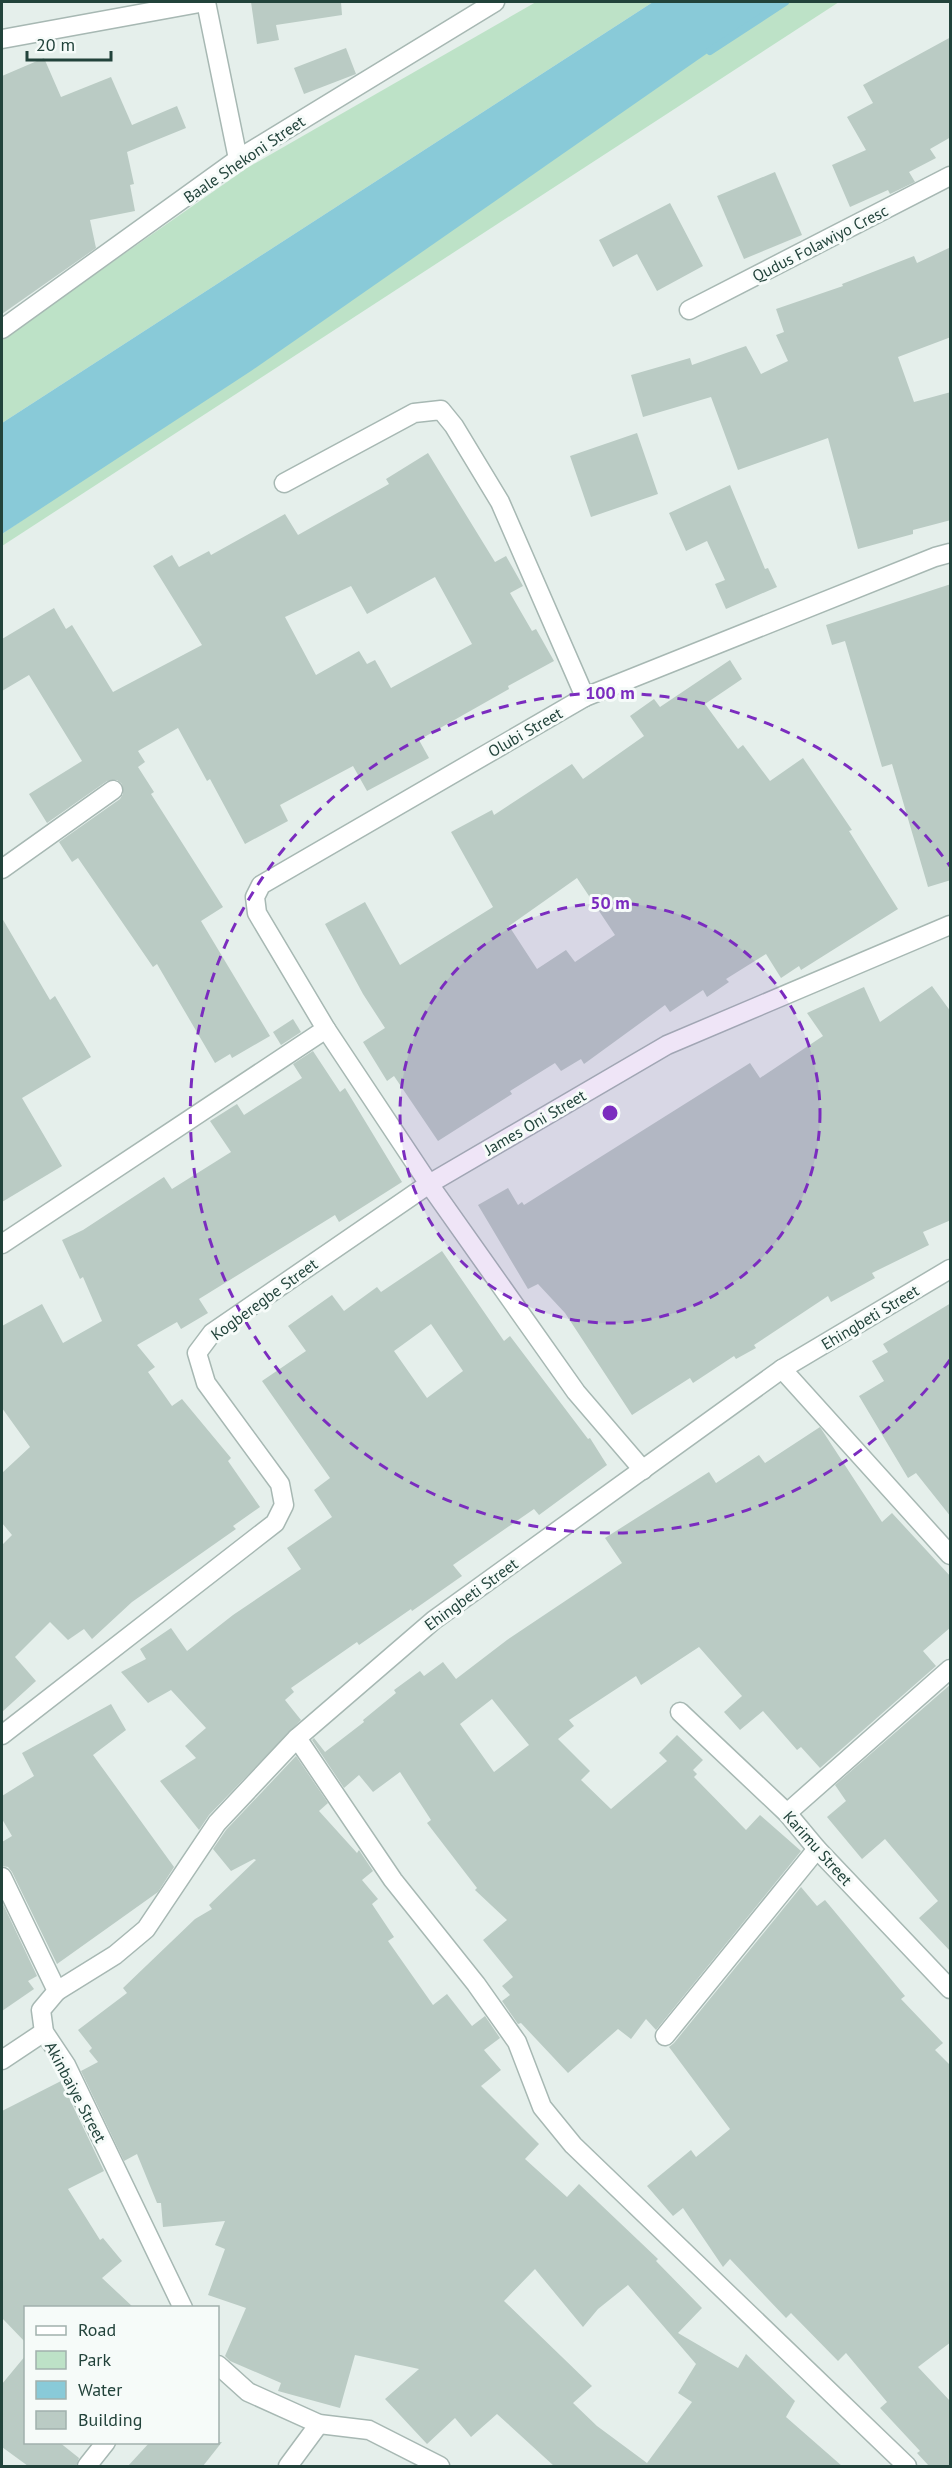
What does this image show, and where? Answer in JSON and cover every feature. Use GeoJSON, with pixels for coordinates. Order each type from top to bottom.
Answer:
{"type":"FeatureCollection","features":[{"type":"Feature","properties":{"kind":"street"},"geometry":{"type":"LineString","coordinates":[[2,39],[206,2],[238,159]]}},
{"type":"Feature","properties":{"kind":"street","name":"Baale Shekoni Street"},"geometry":{"type":"LineString","coordinates":[[2,329],[238,159],[495,2]]}},
{"type":"Feature","properties":{"kind":"street","name":"Qudus Folawiyo Cresc"},"geometry":{"type":"LineString","coordinates":[[689,310],[951,176]]}},
{"type":"Feature","properties":{"kind":"street"},"geometry":{"type":"LineString","coordinates":[[284,483],[414,413],[441,410],[454,426],[500,502],[585,697]]}},
{"type":"Feature","properties":{"kind":"street","name":"Olubi Street"},"geometry":{"type":"LineString","coordinates":[[326,1029],[257,913],[255,897],[261,885],[585,697],[935,557],[951,553]]}},
{"type":"Feature","properties":{"kind":"street"},"geometry":{"type":"LineString","coordinates":[[2,869],[113,790]]}},
{"type":"Feature","properties":{"kind":"street","name":"James Oni Street"},"geometry":{"type":"LineString","coordinates":[[429,1184],[667,1045],[951,925]]}},
{"type":"Feature","properties":{"kind":"street"},"geometry":{"type":"LineString","coordinates":[[2,1244],[326,1029],[429,1184],[576,1392],[643,1470]]}},
{"type":"Feature","properties":{"kind":"street","name":"Kogberegbe Street"},"geometry":{"type":"LineString","coordinates":[[2,1735],[275,1523],[284,1505],[280,1484],[206,1383],[197,1353],[212,1332],[429,1184]]}},
{"type":"Feature","properties":{"kind":"street","name":"Ehingbeti Street"},"geometry":{"type":"LineString","coordinates":[[57,1991],[115,1955],[146,1929],[217,1823],[297,1738],[434,1620],[782,1369],[951,1269]]}},
{"type":"Feature","properties":{"kind":"street"},"geometry":{"type":"LineString","coordinates":[[782,1369],[951,1555]]}},
{"type":"Feature","properties":{"kind":"street"},"geometry":{"type":"LineString","coordinates":[[787,1813],[951,1669]]}},
{"type":"Feature","properties":{"kind":"street","name":"Karimu Street"},"geometry":{"type":"LineString","coordinates":[[680,1712],[787,1813],[817,1850],[951,1989]]}},
{"type":"Feature","properties":{"kind":"street"},"geometry":{"type":"LineString","coordinates":[[297,1738],[393,1880],[476,1984],[517,2042],[542,2107],[567,2137],[907,2466]]}},
{"type":"Feature","properties":{"kind":"street"},"geometry":{"type":"LineString","coordinates":[[665,2036],[817,1850]]}},
{"type":"Feature","properties":{"kind":"street"},"geometry":{"type":"LineString","coordinates":[[2,1877],[57,1991]]}},
{"type":"Feature","properties":{"kind":"street","name":"Akinbaiye Street"},"geometry":{"type":"LineString","coordinates":[[57,1991],[41,2010],[44,2032],[66,2066],[183,2306]]}},
{"type":"Feature","properties":{"kind":"street"},"geometry":{"type":"LineString","coordinates":[[2,2060],[44,2032]]}},
{"type":"Feature","properties":{"kind":"street"},"geometry":{"type":"LineString","coordinates":[[219,2367],[248,2392],[319,2424],[369,2430],[440,2466]]}},
{"type":"Feature","properties":{"kind":"street"},"geometry":{"type":"LineString","coordinates":[[288,2466],[319,2424]]}},
{"type":"Feature","properties":{"kind":"street"},"geometry":{"type":"LineString","coordinates":[[87,2466],[104,2444]]}},
{"type":"Feature","properties":{"kind":"green space"},"geometry":{"type":"Polygon","coordinates":[[[536,2],[653,2],[2,423],[2,339],[247,168],[536,2]]]}},
{"type":"Feature","properties":{"kind":"green space"},"geometry":{"type":"Polygon","coordinates":[[[781,2],[839,2],[2,546],[2,534],[781,2]]]}},
{"type":"Feature","properties":{"kind":"water"},"geometry":{"type":"Polygon","coordinates":[[[653,2],[781,2],[251,371],[2,534],[2,423],[653,2]]]}},
{"type":"Feature","properties":{"kind":"building"},"geometry":{"type":"Polygon","coordinates":[[[251,2],[341,2],[342,15],[276,25],[279,40],[257,44],[251,2]]]}},
{"type":"Feature","properties":{"kind":"building"},"geometry":{"type":"Polygon","coordinates":[[[951,37],[951,137],[930,149],[936,158],[909,172],[915,182],[890,194],[888,190],[850,207],[832,165],[866,150],[847,117],[873,103],[863,85],[951,37]]]}},
{"type":"Feature","properties":{"kind":"building"},"geometry":{"type":"Polygon","coordinates":[[[346,48],[356,74],[304,94],[294,68],[346,48]]]}},
{"type":"Feature","properties":{"kind":"building"},"geometry":{"type":"Polygon","coordinates":[[[44,58],[61,97],[111,77],[132,125],[177,106],[186,128],[127,152],[134,184],[130,185],[135,211],[90,220],[96,248],[2,314],[2,76],[44,58]]]}},
{"type":"Feature","properties":{"kind":"building"},"geometry":{"type":"Polygon","coordinates":[[[775,172],[802,235],[744,259],[717,196],[775,172]]]}},
{"type":"Feature","properties":{"kind":"building"},"geometry":{"type":"Polygon","coordinates":[[[670,203],[703,266],[657,291],[637,254],[613,267],[599,240],[670,203]]]}},
{"type":"Feature","properties":{"kind":"building"},"geometry":{"type":"Polygon","coordinates":[[[951,247],[951,337],[898,357],[914,402],[951,392],[951,520],[913,530],[913,534],[858,549],[828,438],[738,470],[711,397],[643,417],[631,375],[690,358],[692,365],[746,346],[761,374],[788,361],[776,335],[784,332],[776,309],[843,286],[842,284],[914,256],[917,263],[951,247]]]}},
{"type":"Feature","properties":{"kind":"building"},"geometry":{"type":"Polygon","coordinates":[[[637,433],[658,494],[591,517],[570,456],[637,433]]]}},
{"type":"Feature","properties":{"kind":"building"},"geometry":{"type":"Polygon","coordinates":[[[428,453],[495,562],[506,556],[523,586],[510,593],[532,631],[536,629],[554,661],[419,740],[429,758],[367,791],[353,766],[280,805],[288,821],[245,844],[210,779],[207,781],[178,728],[138,751],[145,762],[138,767],[154,792],[151,794],[223,907],[201,921],[270,1036],[232,1058],[230,1054],[215,1063],[157,964],[153,967],[78,858],[72,862],[59,842],[120,799],[123,794],[122,784],[117,780],[107,781],[47,823],[29,794],[82,761],[29,675],[2,691],[2,639],[54,608],[66,629],[72,625],[113,692],[202,645],[153,566],[172,555],[179,567],[209,551],[211,555],[285,514],[298,535],[389,484],[386,479],[428,453]],[[435,577],[367,614],[351,586],[285,617],[316,675],[359,651],[367,664],[375,660],[391,688],[472,644],[435,577]]]}},
{"type":"Feature","properties":{"kind":"building"},"geometry":{"type":"Polygon","coordinates":[[[730,485],[765,569],[768,568],[777,587],[726,609],[715,584],[725,580],[707,541],[686,551],[669,513],[730,485]]]}},
{"type":"Feature","properties":{"kind":"building"},"geometry":{"type":"Polygon","coordinates":[[[951,584],[951,880],[928,887],[892,764],[882,767],[845,641],[832,645],[826,625],[951,584]]]}},
{"type":"Feature","properties":{"kind":"building"},"geometry":{"type":"Polygon","coordinates":[[[730,660],[742,679],[705,704],[738,749],[743,745],[770,781],[803,758],[852,830],[849,831],[898,909],[801,970],[799,966],[781,978],[766,954],[726,979],[729,982],[707,997],[703,990],[670,1012],[665,1005],[584,1064],[581,1059],[561,1071],[555,1063],[510,1091],[512,1094],[438,1141],[394,1076],[387,1081],[363,1042],[385,1028],[363,994],[325,924],[365,902],[400,965],[493,907],[451,832],[492,810],[494,815],[572,764],[583,779],[644,736],[630,716],[654,699],[660,707],[730,660]],[[577,878],[509,926],[537,969],[566,950],[575,962],[615,935],[577,878]]]}},
{"type":"Feature","properties":{"kind":"building"},"geometry":{"type":"Polygon","coordinates":[[[2,918],[50,1000],[55,996],[91,1057],[22,1098],[62,1166],[2,1202],[2,918]]]}},
{"type":"Feature","properties":{"kind":"building"},"geometry":{"type":"Polygon","coordinates":[[[932,986],[951,1012],[951,1220],[923,1232],[929,1245],[872,1273],[875,1278],[831,1302],[828,1296],[754,1345],[756,1348],[736,1359],[734,1356],[693,1383],[690,1378],[632,1415],[565,1313],[538,1284],[528,1289],[478,1205],[508,1188],[518,1205],[522,1202],[524,1205],[750,1063],[760,1078],[823,1036],[807,1013],[864,987],[880,1022],[932,986]]]}},
{"type":"Feature","properties":{"kind":"building"},"geometry":{"type":"Polygon","coordinates":[[[293,1019],[301,1032],[281,1045],[273,1032],[293,1019]]]}},
{"type":"Feature","properties":{"kind":"building"},"geometry":{"type":"Polygon","coordinates":[[[313,1051],[340,1092],[345,1088],[402,1182],[339,1222],[335,1215],[199,1299],[208,1313],[181,1329],[177,1322],[137,1345],[155,1367],[148,1372],[172,1406],[182,1399],[231,1458],[228,1461],[260,1507],[233,1526],[236,1529],[132,1602],[92,1639],[84,1629],[68,1640],[50,1622],[15,1657],[36,1681],[2,1712],[2,1545],[12,1535],[2,1523],[2,1473],[30,1447],[2,1408],[2,1326],[42,1304],[63,1343],[102,1321],[83,1277],[80,1279],[62,1240],[83,1230],[164,1177],[172,1189],[231,1152],[210,1121],[237,1104],[244,1115],[302,1078],[293,1064],[313,1051]]]}},
{"type":"Feature","properties":{"kind":"building"},"geometry":{"type":"Polygon","coordinates":[[[442,1251],[504,1341],[510,1336],[588,1439],[590,1438],[607,1465],[539,1515],[534,1509],[453,1565],[462,1576],[359,1645],[357,1642],[291,1688],[294,1692],[285,1700],[301,1720],[209,1815],[199,1830],[160,1781],[196,1758],[185,1746],[206,1728],[171,1690],[148,1703],[121,1672],[146,1659],[140,1649],[171,1628],[187,1651],[233,1615],[301,1569],[287,1548],[332,1517],[314,1490],[330,1478],[262,1381],[306,1351],[288,1326],[332,1295],[344,1311],[377,1287],[381,1292],[442,1251]],[[431,1324],[394,1351],[427,1398],[463,1371],[431,1324]]]}},
{"type":"Feature","properties":{"kind":"building"},"geometry":{"type":"Polygon","coordinates":[[[951,1303],[951,1517],[916,1473],[908,1478],[859,1396],[884,1381],[872,1361],[888,1352],[883,1344],[951,1303]]]}},
{"type":"Feature","properties":{"kind":"building"},"geometry":{"type":"Polygon","coordinates":[[[820,1427],[882,1522],[892,1513],[951,1577],[951,1627],[923,1651],[936,1666],[820,1768],[801,1747],[797,1750],[763,1711],[740,1730],[724,1712],[742,1696],[699,1647],[641,1685],[636,1676],[569,1720],[574,1726],[558,1739],[590,1771],[581,1780],[611,1809],[667,1761],[659,1753],[677,1735],[703,1760],[693,1770],[697,1774],[694,1777],[746,1830],[760,1815],[801,1851],[656,2030],[646,2019],[631,2039],[618,2029],[568,2073],[521,2023],[518,2024],[502,2001],[510,1995],[502,1986],[513,1977],[483,1940],[507,1920],[475,1890],[477,1888],[427,1823],[431,1820],[400,1772],[373,1792],[359,1775],[344,1788],[312,1740],[314,1738],[325,1752],[364,1722],[363,1720],[396,1693],[394,1690],[420,1671],[424,1676],[443,1662],[456,1679],[507,1640],[622,1563],[605,1538],[709,1472],[716,1483],[759,1455],[765,1463],[820,1427]],[[492,1699],[460,1724],[494,1772],[529,1745],[492,1699]]]}},
{"type":"Feature","properties":{"kind":"building"},"geometry":{"type":"Polygon","coordinates":[[[951,1684],[951,1952],[919,1918],[938,1901],[885,1839],[862,1859],[827,1817],[846,1801],[835,1785],[951,1684]]]}},
{"type":"Feature","properties":{"kind":"building"},"geometry":{"type":"Polygon","coordinates":[[[111,1704],[126,1730],[93,1755],[174,1867],[158,1892],[57,1964],[12,1872],[8,1867],[2,1866],[2,1842],[12,1836],[2,1819],[2,1796],[34,1776],[22,1753],[111,1704]]]}},
{"type":"Feature","properties":{"kind":"building"},"geometry":{"type":"Polygon","coordinates":[[[296,1756],[328,1803],[319,1811],[357,1853],[359,1850],[373,1871],[362,1880],[378,1899],[372,1904],[394,1937],[388,1941],[433,2005],[447,1994],[472,2026],[485,2016],[500,2038],[484,2050],[501,2070],[481,2086],[539,2144],[525,2159],[567,2197],[579,2184],[658,2259],[656,2261],[702,2308],[678,2333],[738,2368],[746,2354],[795,2401],[786,2417],[842,2466],[554,2466],[497,2414],[471,2437],[455,2418],[427,2444],[385,2399],[419,2369],[355,2355],[340,2408],[278,2391],[281,2383],[230,2361],[225,2356],[246,2308],[208,2295],[225,2249],[215,2245],[225,2221],[163,2227],[161,2203],[157,2203],[137,2154],[124,2161],[81,2071],[98,2062],[89,2051],[92,2048],[78,2030],[127,1993],[123,1988],[195,1919],[212,1909],[209,1905],[256,1860],[231,1871],[213,1849],[226,1830],[296,1756]],[[535,2269],[504,2301],[592,2386],[573,2403],[597,2426],[647,2463],[692,2402],[678,2393],[696,2364],[628,2285],[598,2309],[583,2327],[535,2269]]]}},
{"type":"Feature","properties":{"kind":"building"},"geometry":{"type":"Polygon","coordinates":[[[801,1887],[817,1906],[825,1900],[905,1996],[901,1999],[943,2043],[935,2050],[951,2066],[951,2342],[918,2367],[951,2402],[951,2466],[929,2466],[917,2453],[920,2451],[880,2408],[887,2402],[846,2353],[838,2361],[791,2313],[786,2318],[730,2259],[723,2267],[683,2208],[673,2216],[647,2186],[691,2150],[696,2157],[730,2129],[669,2047],[801,1887]]]}},
{"type":"Feature","properties":{"kind":"building"},"geometry":{"type":"Polygon","coordinates":[[[2,1902],[37,1976],[28,1981],[34,1989],[2,2011],[2,1902]]]}},
{"type":"Feature","properties":{"kind":"building"},"geometry":{"type":"Polygon","coordinates":[[[61,2081],[104,2171],[68,2189],[100,2240],[103,2238],[122,2261],[102,2278],[132,2306],[24,2306],[24,2341],[2,2318],[2,2111],[61,2081]]]}},
{"type":"Feature","properties":{"kind":"building"},"geometry":{"type":"Polygon","coordinates":[[[24,2357],[24,2444],[62,2444],[79,2458],[76,2466],[28,2466],[2,2447],[2,2384],[24,2357]]]}},
{"type":"Feature","properties":{"kind":"building"},"geometry":{"type":"Polygon","coordinates":[[[222,2442],[203,2466],[128,2466],[148,2444],[219,2444],[222,2442]]]}},
{"type":"Feature","properties":{"kind":"waterway"},"geometry":{"type":"LineString","coordinates":[[710,51],[785,2]]}}]}
